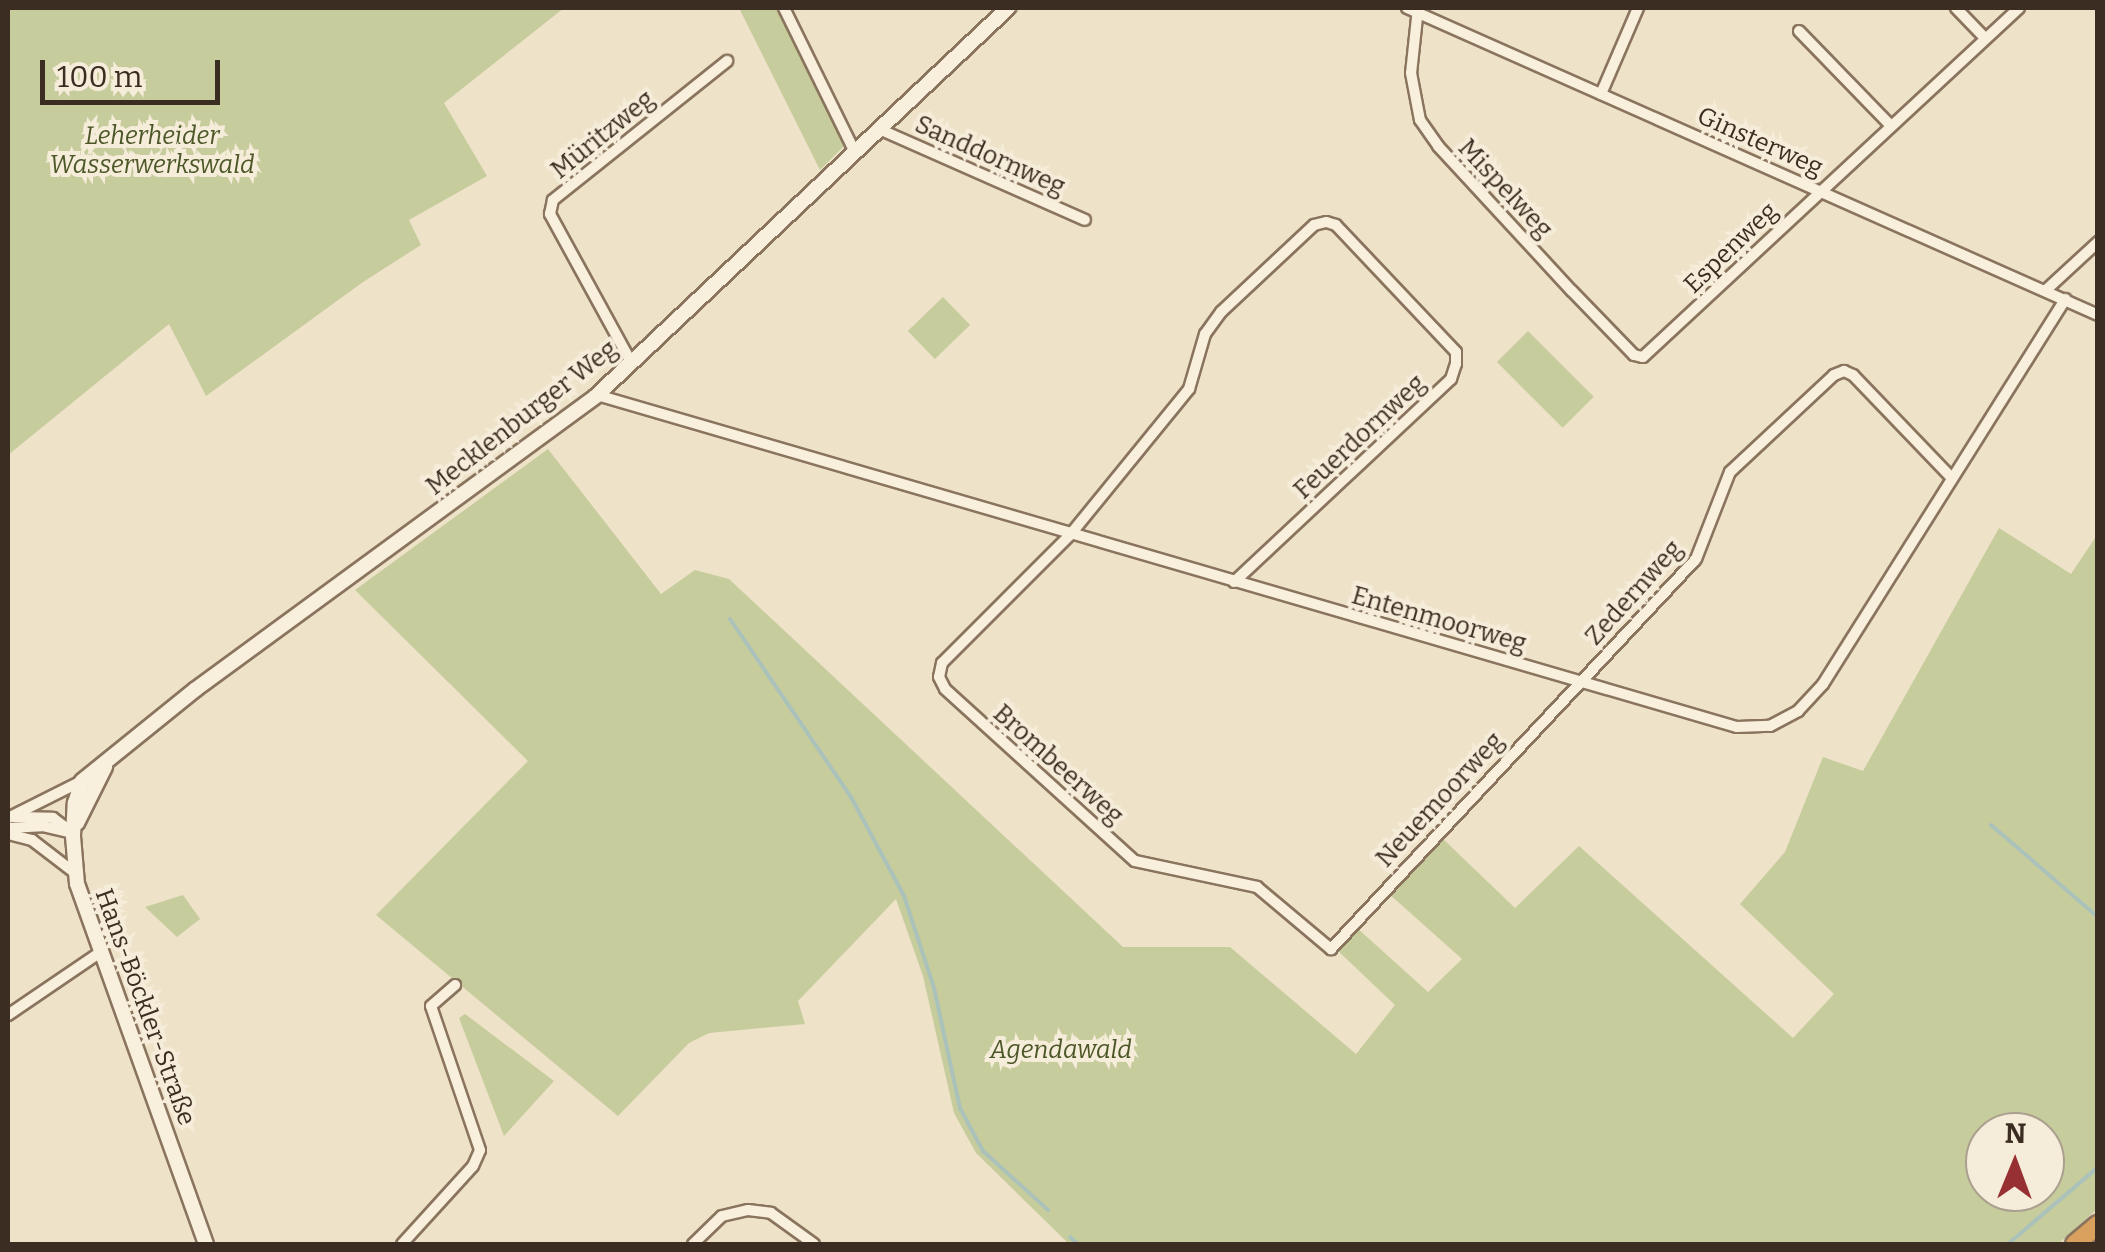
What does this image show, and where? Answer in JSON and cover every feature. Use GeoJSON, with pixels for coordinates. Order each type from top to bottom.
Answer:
{"type":"FeatureCollection","features":[{"type":"Feature","properties":{"kind":"highway"},"geometry":{"type":"LineString","coordinates":[[2075,1244],[2098,1225]]}},
{"type":"Feature","properties":{"kind":"street"},"geometry":{"type":"LineString","coordinates":[[784,8],[855,152]]}},
{"type":"Feature","properties":{"kind":"street","name":"Mecklenburger Weg"},"geometry":{"type":"LineString","coordinates":[[8,824],[82,781],[121,746],[597,395],[1008,8]]}},
{"type":"Feature","properties":{"kind":"street"},"geometry":{"type":"LineString","coordinates":[[1601,94],[1638,8]]}},
{"type":"Feature","properties":{"kind":"street"},"geometry":{"type":"LineString","coordinates":[[1956,8],[1985,38]]}},
{"type":"Feature","properties":{"kind":"street","name":"Espenweg"},"geometry":{"type":"LineString","coordinates":[[1643,357],[2018,8]]}},
{"type":"Feature","properties":{"kind":"street","name":"Ginsterweg"},"geometry":{"type":"LineString","coordinates":[[1414,9],[2098,314]]}},
{"type":"Feature","properties":{"kind":"street","name":"Mispelweg"},"geometry":{"type":"LineString","coordinates":[[1414,9],[1411,73],[1420,120],[1438,146],[1572,292],[1634,355],[1643,357]]}},
{"type":"Feature","properties":{"kind":"street"},"geometry":{"type":"LineString","coordinates":[[1799,31],[1890,126]]}},
{"type":"Feature","properties":{"kind":"street","name":"Müritzweg"},"geometry":{"type":"LineString","coordinates":[[631,362],[550,214],[553,200],[727,61]]}},
{"type":"Feature","properties":{"kind":"street","name":"Sanddornweg"},"geometry":{"type":"LineString","coordinates":[[879,129],[1085,220]]}},
{"type":"Feature","properties":{"kind":"street","name":"Feuerdornweg"},"geometry":{"type":"LineString","coordinates":[[1070,535],[1188,389],[1204,334],[1221,312],[1314,226],[1326,222],[1336,225],[1456,352],[1456,364],[1450,379],[1234,582]]}},
{"type":"Feature","properties":{"kind":"street"},"geometry":{"type":"LineString","coordinates":[[2046,290],[2098,242]]}},
{"type":"Feature","properties":{"kind":"street","name":"Entenmoorweg"},"geometry":{"type":"LineString","coordinates":[[597,395],[1737,727],[1770,726],[1798,712],[1823,684],[1950,476],[2065,299]]}},
{"type":"Feature","properties":{"kind":"street","name":"Zedernweg"},"geometry":{"type":"LineString","coordinates":[[1580,682],[1696,559],[1730,472],[1834,375],[1844,371],[1853,375],[1950,476]]}},
{"type":"Feature","properties":{"kind":"street","name":"Brombeerweg"},"geometry":{"type":"LineString","coordinates":[[1070,535],[942,663],[939,677],[945,689],[1135,861],[1257,887],[1331,948]]}},
{"type":"Feature","properties":{"kind":"street","name":"Neuemoorweg"},"geometry":{"type":"LineString","coordinates":[[1331,948],[1580,682]]}},
{"type":"Feature","properties":{"kind":"street","name":"Mecklenburger Weg"},"geometry":{"type":"LineString","coordinates":[[73,833],[98,778],[121,746]]}},
{"type":"Feature","properties":{"kind":"street","name":"Hans-Böckler-Straße"},"geometry":{"type":"LineString","coordinates":[[82,781],[73,833],[75,873],[206,1244]]}},
{"type":"Feature","properties":{"kind":"street"},"geometry":{"type":"LineString","coordinates":[[8,824],[48,817],[62,822],[73,833]]}},
{"type":"Feature","properties":{"kind":"street"},"geometry":{"type":"LineString","coordinates":[[8,824],[48,849],[75,873]]}},
{"type":"Feature","properties":{"kind":"street"},"geometry":{"type":"LineString","coordinates":[[8,1015],[102,952]]}},
{"type":"Feature","properties":{"kind":"street"},"geometry":{"type":"LineString","coordinates":[[402,1244],[473,1166],[480,1150],[431,1006],[455,984]]}},
{"type":"Feature","properties":{"kind":"street"},"geometry":{"type":"LineString","coordinates":[[693,1244],[722,1216],[748,1210],[771,1213],[814,1244]]}},
{"type":"Feature","properties":{"kind":"green space","name":"Leherheider Wasserwerkswald"},"geometry":{"type":"Polygon","coordinates":[[[8,8],[564,8],[444,103],[487,176],[409,220],[421,245],[363,282],[206,396],[169,324],[8,455],[8,8]]]}},
{"type":"Feature","properties":{"kind":"green space"},"geometry":{"type":"Polygon","coordinates":[[[739,8],[785,8],[849,141],[820,170],[739,8]]]}},
{"type":"Feature","properties":{"kind":"green space"},"geometry":{"type":"Polygon","coordinates":[[[943,297],[970,325],[935,359],[908,331],[943,297]]]}},
{"type":"Feature","properties":{"kind":"green space"},"geometry":{"type":"Polygon","coordinates":[[[1528,331],[1594,397],[1563,428],[1497,362],[1528,331]]]}},
{"type":"Feature","properties":{"kind":"green space","name":"Agendawald"},"geometry":{"type":"Polygon","coordinates":[[[548,449],[661,594],[695,570],[729,579],[1123,947],[1230,947],[1356,1054],[1395,1005],[1336,949],[1356,927],[1428,992],[1462,959],[1388,893],[1441,837],[1515,908],[1579,846],[1793,1038],[1834,994],[1740,904],[1785,852],[1823,757],[1863,771],[1999,528],[2071,574],[2097,535],[2097,1209],[2058,1244],[1069,1244],[976,1153],[954,1113],[923,976],[896,899],[798,1001],[805,1024],[709,1033],[689,1043],[618,1116],[376,915],[528,761],[355,590],[548,449]]]}},
{"type":"Feature","properties":{"kind":"green space"},"geometry":{"type":"Polygon","coordinates":[[[183,895],[200,919],[177,937],[145,907],[183,895]]]}},
{"type":"Feature","properties":{"kind":"green space"},"geometry":{"type":"Polygon","coordinates":[[[465,1014],[554,1081],[504,1136],[459,1018],[465,1014]]]}},
{"type":"Feature","properties":{"kind":"waterway"},"geometry":{"type":"LineString","coordinates":[[730,619],[851,797],[904,896],[934,988],[960,1108],[983,1151],[1048,1210]]}},
{"type":"Feature","properties":{"kind":"waterway"},"geometry":{"type":"LineString","coordinates":[[1991,825],[2098,917]]}},
{"type":"Feature","properties":{"kind":"waterway"},"geometry":{"type":"LineString","coordinates":[[2008,1244],[2098,1167]]}},
{"type":"Feature","properties":{"kind":"waterway"},"geometry":{"type":"LineString","coordinates":[[1070,1237],[1078,1244]]}}]}
